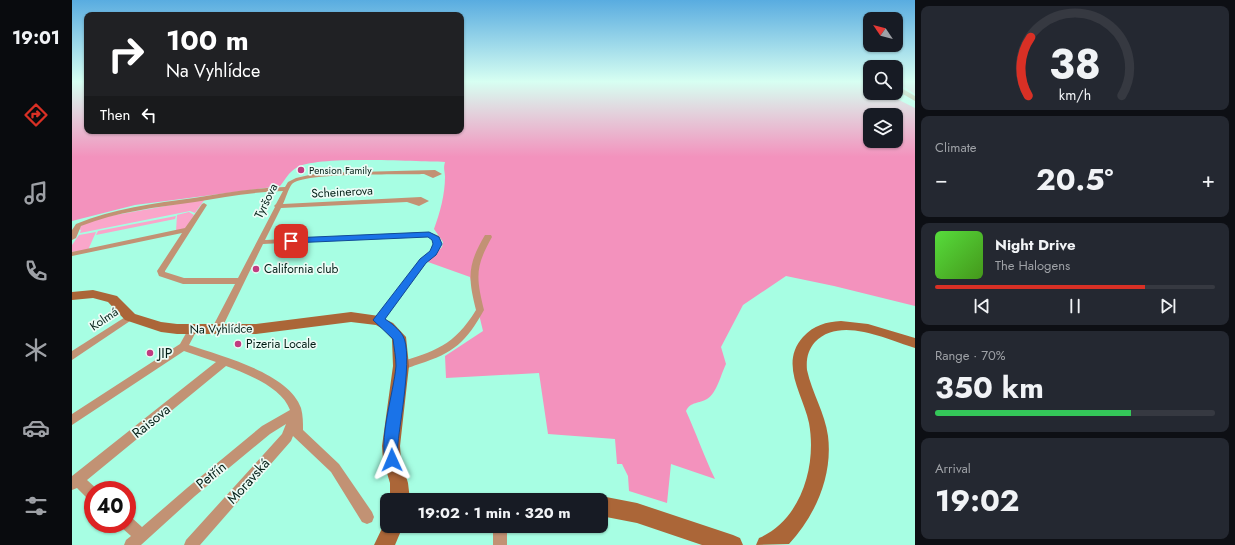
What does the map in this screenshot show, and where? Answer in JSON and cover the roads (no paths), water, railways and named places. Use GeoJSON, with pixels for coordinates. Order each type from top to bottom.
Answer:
{"type":"FeatureCollection","features":[{"type":"Feature","properties":{"kind":"street","name":"Tyršova"},"geometry":{"type":"LineString","coordinates":[[216,330],[277,206],[290,183],[309,176],[424,172]]}},
{"type":"Feature","properties":{"kind":"street"},"geometry":{"type":"LineString","coordinates":[[72,238],[78,226],[99,217],[171,203],[261,190],[286,189]]}},
{"type":"Feature","properties":{"kind":"street","name":"Scheinerova"},"geometry":{"type":"LineString","coordinates":[[277,206],[409,200]]}},
{"type":"Feature","properties":{"kind":"street"},"geometry":{"type":"LineString","coordinates":[[204,205],[161,271],[162,274],[182,281],[240,282]]}},
{"type":"Feature","properties":{"kind":"street"},"geometry":{"type":"LineString","coordinates":[[72,254],[187,230]]}},
{"type":"Feature","properties":{"kind":"street"},"geometry":{"type":"LineString","coordinates":[[260,242],[429,234],[436,238],[438,244],[433,253],[423,261],[379,320],[388,326],[399,337],[402,366],[391,446],[392,460],[399,483],[400,493]]}},
{"type":"Feature","properties":{"kind":"street"},"geometry":{"type":"LineString","coordinates":[[402,366],[436,354],[456,343],[469,330],[480,310],[473,277],[477,256],[488,237]]}},
{"type":"Feature","properties":{"kind":"street","name":"Na Vyhlídce"},"geometry":{"type":"LineString","coordinates":[[72,296],[93,294],[112,300],[130,316],[161,327],[192,330],[256,328],[351,317],[379,320]]}},
{"type":"Feature","properties":{"kind":"street","name":"Kolmá"},"geometry":{"type":"LineString","coordinates":[[72,356],[130,316]]}},
{"type":"Feature","properties":{"kind":"street"},"geometry":{"type":"LineString","coordinates":[[766,545],[781,538],[793,523],[812,491],[820,463],[817,423],[803,385],[799,362],[805,343],[821,330],[836,326],[880,332],[915,343]]}},
{"type":"Feature","properties":{"kind":"street"},"geometry":{"type":"LineString","coordinates":[[72,420],[183,347],[192,330]]}},
{"type":"Feature","properties":{"kind":"street"},"geometry":{"type":"LineString","coordinates":[[183,347],[225,361],[272,380],[293,403],[296,412],[297,432],[336,468],[368,517]]}},
{"type":"Feature","properties":{"kind":"street","name":"Raisova"},"geometry":{"type":"LineString","coordinates":[[84,488],[75,482],[225,361]]}},
{"type":"Feature","properties":{"kind":"street","name":"Petřín"},"geometry":{"type":"LineString","coordinates":[[136,540],[266,430],[296,412]]}},
{"type":"Feature","properties":{"kind":"street","name":"Moravská"},"geometry":{"type":"LineString","coordinates":[[191,545],[287,437],[296,412]]}},
{"type":"Feature","properties":{"kind":"street"},"geometry":{"type":"LineString","coordinates":[[608,507],[637,513],[733,545]]}},
{"type":"Feature","properties":{"kind":"street"},"geometry":{"type":"LineString","coordinates":[[384,545],[390,533]]}},
{"type":"Feature","properties":{"kind":"street"},"geometry":{"type":"LineString","coordinates":[[500,533],[500,545]]}},
{"type":"Feature","properties":{"kind":"place","name":"Pension Family"},"geometry":{"type":"Point","coordinates":[301,170]}},
{"type":"Feature","properties":{"kind":"place","name":"California club"},"geometry":{"type":"Point","coordinates":[256,269]}},
{"type":"Feature","properties":{"kind":"place","name":"Pizeria Locale"},"geometry":{"type":"Point","coordinates":[238,344]}},
{"type":"Feature","properties":{"kind":"place","name":"JIP"},"geometry":{"type":"Point","coordinates":[150,353]}}]}
